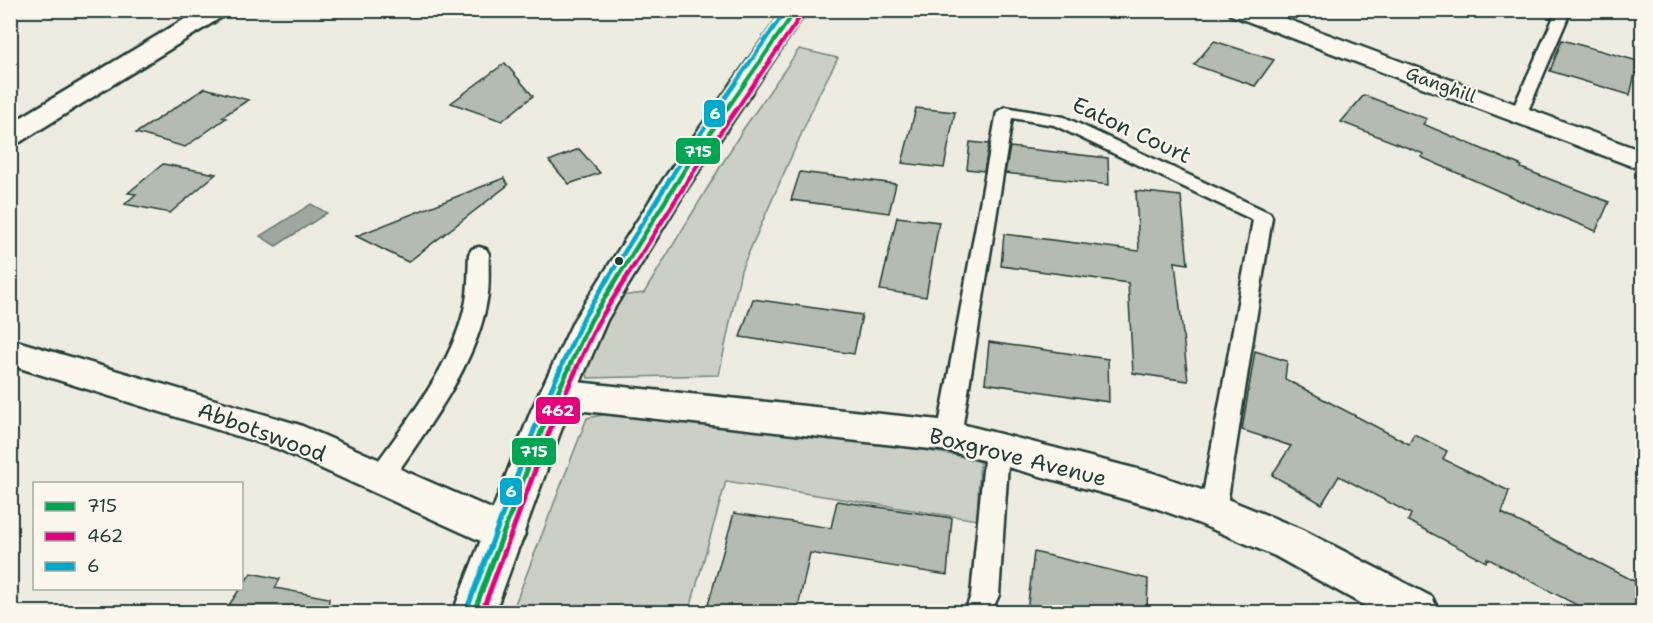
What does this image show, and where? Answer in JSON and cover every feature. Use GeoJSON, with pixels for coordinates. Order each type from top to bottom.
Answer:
{"type":"FeatureCollection","features":[{"type":"Feature","properties":{"kind":"street"},"geometry":{"type":"LineString","coordinates":[[10,136],[217,10]]}},
{"type":"Feature","properties":{"kind":"street"},"geometry":{"type":"LineString","coordinates":[[474,612],[578,345],[604,298],[710,130],[796,10]]}},
{"type":"Feature","properties":{"kind":"street","name":"Ganghill"},"geometry":{"type":"LineString","coordinates":[[1239,10],[1642,161]]}},
{"type":"Feature","properties":{"kind":"street","name":"Abbotswood"},"geometry":{"type":"LineString","coordinates":[[10,352],[287,436],[505,534]]}},
{"type":"Feature","properties":{"kind":"street","name":"Boxgrove Avenue"},"geometry":{"type":"LineString","coordinates":[[557,394],[949,436],[1153,490],[1213,511],[1289,543],[1417,612]]}},
{"type":"Feature","properties":{"kind":"lane"},"geometry":{"type":"LineString","coordinates":[[1519,113],[1564,10]]}},
{"type":"Feature","properties":{"kind":"lane","name":"Eaton Court"},"geometry":{"type":"LineString","coordinates":[[949,436],[1005,112],[1058,121],[1263,217],[1213,511]]}},
{"type":"Feature","properties":{"kind":"lane"},"geometry":{"type":"LineString","coordinates":[[380,478],[435,396],[462,346],[477,302],[479,254]]}},
{"type":"Feature","properties":{"kind":"lane"},"geometry":{"type":"LineString","coordinates":[[978,612],[985,595],[997,449]]}},
{"type":"Feature","properties":{"kind":"shaded area"},"geometry":{"type":"Polygon","coordinates":[[[799,49],[838,58],[820,92],[741,270],[719,375],[588,378],[578,345],[604,298],[644,293],[742,131],[799,49]]]}},
{"type":"Feature","properties":{"kind":"shaded area"},"geometry":{"type":"Polygon","coordinates":[[[311,204],[327,213],[276,246],[260,236],[311,204]]]}},
{"type":"Feature","properties":{"kind":"shaded area"},"geometry":{"type":"Polygon","coordinates":[[[607,414],[734,421],[980,459],[977,520],[726,481],[689,612],[512,612],[587,418],[607,414]]]}},
{"type":"Feature","properties":{"kind":"building"},"geometry":{"type":"Polygon","coordinates":[[[1562,40],[1638,61],[1630,95],[1550,71],[1562,40]]]}},
{"type":"Feature","properties":{"kind":"building"},"geometry":{"type":"Polygon","coordinates":[[[1214,41],[1274,60],[1255,86],[1194,65],[1214,41]]]}},
{"type":"Feature","properties":{"kind":"building"},"geometry":{"type":"Polygon","coordinates":[[[505,63],[533,96],[502,121],[451,103],[505,63]]]}},
{"type":"Feature","properties":{"kind":"building"},"geometry":{"type":"Polygon","coordinates":[[[205,88],[248,100],[222,117],[226,118],[185,147],[136,133],[205,88]]]}},
{"type":"Feature","properties":{"kind":"building"},"geometry":{"type":"Polygon","coordinates":[[[1364,95],[1427,119],[1423,124],[1522,166],[1521,168],[1609,202],[1596,231],[1421,157],[1424,154],[1341,122],[1364,95]]]}},
{"type":"Feature","properties":{"kind":"building"},"geometry":{"type":"Polygon","coordinates":[[[916,108],[955,112],[944,168],[902,163],[916,108]]]}},
{"type":"Feature","properties":{"kind":"building"},"geometry":{"type":"Polygon","coordinates":[[[970,142],[989,144],[984,171],[967,169],[970,142]]]}},
{"type":"Feature","properties":{"kind":"building"},"geometry":{"type":"Polygon","coordinates":[[[1010,147],[1108,158],[1109,185],[1005,173],[1010,147]]]}},
{"type":"Feature","properties":{"kind":"building"},"geometry":{"type":"Polygon","coordinates":[[[579,149],[600,173],[569,184],[549,161],[579,149]]]}},
{"type":"Feature","properties":{"kind":"building"},"geometry":{"type":"Polygon","coordinates":[[[163,164],[216,174],[170,213],[125,204],[136,194],[128,193],[163,164]]]}},
{"type":"Feature","properties":{"kind":"building"},"geometry":{"type":"Polygon","coordinates":[[[800,172],[896,184],[889,213],[791,200],[800,172]]]}},
{"type":"Feature","properties":{"kind":"building"},"geometry":{"type":"Polygon","coordinates":[[[504,178],[508,185],[408,262],[356,236],[504,178]]]}},
{"type":"Feature","properties":{"kind":"building"},"geometry":{"type":"Polygon","coordinates":[[[1136,191],[1181,196],[1188,264],[1175,262],[1188,381],[1133,373],[1128,283],[1001,266],[1004,234],[1139,251],[1136,191]]]}},
{"type":"Feature","properties":{"kind":"building"},"geometry":{"type":"Polygon","coordinates":[[[897,217],[939,222],[926,297],[880,290],[897,217]]]}},
{"type":"Feature","properties":{"kind":"building"},"geometry":{"type":"Polygon","coordinates":[[[753,299],[862,315],[854,354],[740,337],[753,299]]]}},
{"type":"Feature","properties":{"kind":"building"},"geometry":{"type":"Polygon","coordinates":[[[989,342],[1108,359],[1109,402],[985,383],[989,342]]]}},
{"type":"Feature","properties":{"kind":"building"},"geometry":{"type":"Polygon","coordinates":[[[1255,351],[1287,361],[1285,379],[1409,444],[1414,434],[1447,451],[1443,459],[1509,491],[1502,513],[1642,585],[1642,612],[1590,612],[1487,558],[1486,562],[1408,521],[1411,514],[1339,476],[1322,504],[1272,475],[1291,446],[1242,430],[1255,351]]]}},
{"type":"Feature","properties":{"kind":"building"},"geometry":{"type":"Polygon","coordinates":[[[837,501],[952,518],[947,575],[810,553],[797,612],[706,612],[734,513],[831,528],[837,501]]]}},
{"type":"Feature","properties":{"kind":"building"},"geometry":{"type":"Polygon","coordinates":[[[1034,552],[1148,579],[1147,612],[1027,612],[1034,552]]]}},
{"type":"Feature","properties":{"kind":"building"},"geometry":{"type":"Polygon","coordinates":[[[251,573],[280,579],[275,588],[329,598],[328,612],[224,612],[239,590],[243,590],[243,585],[251,573]]]}},
{"type":"Feature","properties":{"kind":"transit line","name":"6"},"geometry":{"type":"LineString","coordinates":[[467,609],[542,409],[584,317],[667,183],[786,10]]}},
{"type":"Feature","properties":{"kind":"transit line","name":"715"},"geometry":{"type":"LineString","coordinates":[[474,612],[549,411],[591,320],[673,187],[796,10]]}},
{"type":"Feature","properties":{"kind":"transit line","name":"462"},"geometry":{"type":"LineString","coordinates":[[482,612],[556,414],[597,324],[680,191],[802,14]]}}]}
